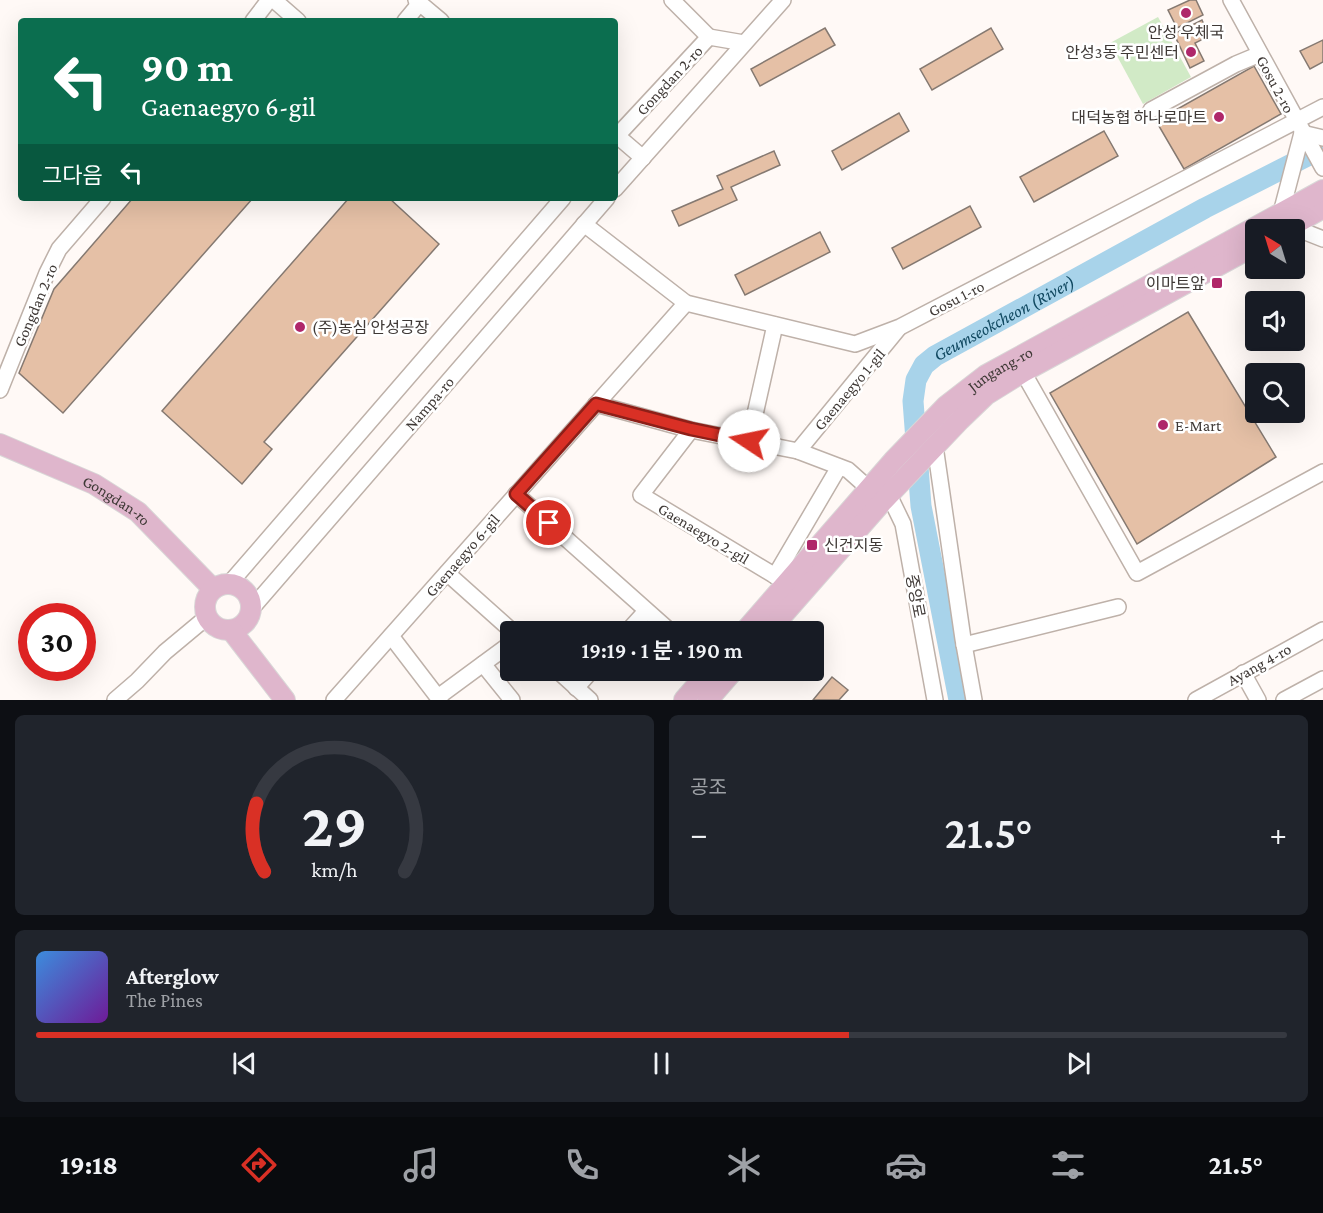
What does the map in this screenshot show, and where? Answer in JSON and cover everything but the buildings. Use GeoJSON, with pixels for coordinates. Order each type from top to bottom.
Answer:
{"type":"FeatureCollection","features":[{"type":"Feature","properties":{"kind":"main road","name":"Jungang-ro"},"geometry":{"type":"LineString","coordinates":[[777,621],[881,495],[893,461],[946,406],[986,375],[1285,216],[1323,189]]}},
{"type":"Feature","properties":{"kind":"main road","name":"Jungang-ro"},"geometry":{"type":"LineString","coordinates":[[1285,216],[1323,208]]}},
{"type":"Feature","properties":{"kind":"main road","name":"Jungang-ro"},"geometry":{"type":"LineString","coordinates":[[752,621],[781,580],[881,495],[986,395],[1023,372],[1245,251]]}},
{"type":"Feature","properties":{"kind":"main road","name":"Gongdan-ro"},"geometry":{"type":"LineString","coordinates":[[0,444],[94,484],[138,512],[222,586]]}},
{"type":"Feature","properties":{"kind":"main road"},"geometry":{"type":"LineString","coordinates":[[236,585],[246,591],[252,608],[248,620],[231,630],[215,626],[205,611],[206,599],[222,586],[236,585]]}},
{"type":"Feature","properties":{"kind":"main road"},"geometry":{"type":"LineString","coordinates":[[231,630],[285,700]]}},
{"type":"Feature","properties":{"kind":"main road"},"geometry":{"type":"LineString","coordinates":[[684,700],[711,681]]}},
{"type":"Feature","properties":{"kind":"main road"},"geometry":{"type":"LineString","coordinates":[[708,700],[718,681]]}},
{"type":"Feature","properties":{"kind":"street"},"geometry":{"type":"LineString","coordinates":[[256,18],[272,0],[294,18]]}},
{"type":"Feature","properties":{"kind":"street","name":"Gongdan 2-ro"},"geometry":{"type":"LineString","coordinates":[[618,133],[709,37],[672,0]]}},
{"type":"Feature","properties":{"kind":"street"},"geometry":{"type":"LineString","coordinates":[[618,186],[783,0]]}},
{"type":"Feature","properties":{"kind":"street","name":"Gosu 2-ro"},"geometry":{"type":"LineString","coordinates":[[1231,0],[1323,168]]}},
{"type":"Feature","properties":{"kind":"street"},"geometry":{"type":"LineString","coordinates":[[407,18],[418,2],[437,18]]}},
{"type":"Feature","properties":{"kind":"street"},"geometry":{"type":"LineString","coordinates":[[709,37],[744,43]]}},
{"type":"Feature","properties":{"kind":"street"},"geometry":{"type":"LineString","coordinates":[[1151,110],[1236,63],[1260,54]]}},
{"type":"Feature","properties":{"kind":"street","name":"Gosu 1-ro"},"geometry":{"type":"LineString","coordinates":[[584,224],[686,303],[855,344],[900,327],[1299,127],[1323,107]]}},
{"type":"Feature","properties":{"kind":"street"},"geometry":{"type":"LineString","coordinates":[[1323,138],[1299,127],[1285,216],[1323,239]]}},
{"type":"Feature","properties":{"kind":"street"},"geometry":{"type":"LineString","coordinates":[[618,137],[642,158]]}},
{"type":"Feature","properties":{"kind":"street","name":"Gongdan 2-ro"},"geometry":{"type":"LineString","coordinates":[[0,390],[47,273],[59,249],[100,201]]}},
{"type":"Feature","properties":{"kind":"street"},"geometry":{"type":"LineString","coordinates":[[222,586],[560,201]]}},
{"type":"Feature","properties":{"kind":"street","name":"Nampa-ro"},"geometry":{"type":"LineString","coordinates":[[252,608],[604,201]]}},
{"type":"Feature","properties":{"kind":"street","name":"Gaenaegyo 6-gil"},"geometry":{"type":"LineString","coordinates":[[334,700],[686,303]]}},
{"type":"Feature","properties":{"kind":"street"},"geometry":{"type":"LineString","coordinates":[[749,441],[775,325]]}},
{"type":"Feature","properties":{"kind":"street","name":"Gaenaegyo 1-gil"},"geometry":{"type":"LineString","coordinates":[[798,451],[900,327]]}},
{"type":"Feature","properties":{"kind":"street","name":"Jungang-ro"},"geometry":{"type":"LineString","coordinates":[[1023,372],[1137,573],[1323,472]]}},
{"type":"Feature","properties":{"kind":"street"},"geometry":{"type":"LineString","coordinates":[[596,404],[691,429],[798,451],[848,470],[881,495]]}},
{"type":"Feature","properties":{"kind":"street","name":"Gaenaegyo 2-gil"},"geometry":{"type":"LineString","coordinates":[[691,429],[641,495],[781,580]]}},
{"type":"Feature","properties":{"kind":"street"},"geometry":{"type":"LineString","coordinates":[[935,446],[974,700]]}},
{"type":"Feature","properties":{"kind":"street"},"geometry":{"type":"LineString","coordinates":[[781,580],[838,467]]}},
{"type":"Feature","properties":{"kind":"street"},"geometry":{"type":"LineString","coordinates":[[516,494],[657,621]]}},
{"type":"Feature","properties":{"kind":"street","name":"중앙로"},"geometry":{"type":"LineString","coordinates":[[881,495],[903,524],[935,700]]}},
{"type":"Feature","properties":{"kind":"street"},"geometry":{"type":"LineString","coordinates":[[447,573],[501,621]]}},
{"type":"Feature","properties":{"kind":"street"},"geometry":{"type":"LineString","coordinates":[[964,645],[1118,607]]}},
{"type":"Feature","properties":{"kind":"street"},"geometry":{"type":"LineString","coordinates":[[637,621],[646,611]]}},
{"type":"Feature","properties":{"kind":"street"},"geometry":{"type":"LineString","coordinates":[[115,700],[165,652],[207,617]]}},
{"type":"Feature","properties":{"kind":"street","name":"Ayang 4-ro"},"geometry":{"type":"LineString","coordinates":[[1196,700],[1323,630]]}},
{"type":"Feature","properties":{"kind":"street"},"geometry":{"type":"LineString","coordinates":[[391,636],[439,698],[500,651]]}},
{"type":"Feature","properties":{"kind":"street"},"geometry":{"type":"LineString","coordinates":[[483,664],[512,700]]}},
{"type":"Feature","properties":{"kind":"street"},"geometry":{"type":"LineString","coordinates":[[1243,673],[1258,700]]}},
{"type":"Feature","properties":{"kind":"street"},"geometry":{"type":"LineString","coordinates":[[1284,700],[1323,679]]}},
{"type":"Feature","properties":{"kind":"street"},"geometry":{"type":"LineString","coordinates":[[568,681],[590,700]]}},
{"type":"Feature","properties":{"kind":"street"},"geometry":{"type":"LineString","coordinates":[[576,688],[582,681]]}},
{"type":"Feature","properties":{"kind":"green space"},"geometry":{"type":"Polygon","coordinates":[[[1158,17],[1191,77],[1143,104],[1110,43],[1158,17]]]}},
{"type":"Feature","properties":{"kind":"waterway","name":"Geumseokcheon (River)"},"geometry":{"type":"LineString","coordinates":[[959,700],[921,506],[913,401],[916,380],[924,365],[935,356],[1205,208],[1323,148]]}},
{"type":"Feature","properties":{"kind":"place","name":"안성 우체국"},"geometry":{"type":"Point","coordinates":[1186,13]}},
{"type":"Feature","properties":{"kind":"place","name":"안성3동 주민센터"},"geometry":{"type":"Point","coordinates":[1191,52]}},
{"type":"Feature","properties":{"kind":"place","name":"대덕농협 하나로마트"},"geometry":{"type":"Point","coordinates":[1219,117]}},
{"type":"Feature","properties":{"kind":"place","name":"이마트앞"},"geometry":{"type":"Point","coordinates":[1217,283]}},
{"type":"Feature","properties":{"kind":"place","name":"(주)농심 안성공장"},"geometry":{"type":"Point","coordinates":[300,327]}},
{"type":"Feature","properties":{"kind":"place","name":"E-Mart"},"geometry":{"type":"Point","coordinates":[1163,425]}},
{"type":"Feature","properties":{"kind":"place","name":"신건지동"},"geometry":{"type":"Point","coordinates":[812,545]}},
{"type":"Feature","properties":{"kind":"route"},"geometry":{"type":"LineString","coordinates":[[549,523],[516,494],[596,404],[691,429],[749,441]]}}]}
